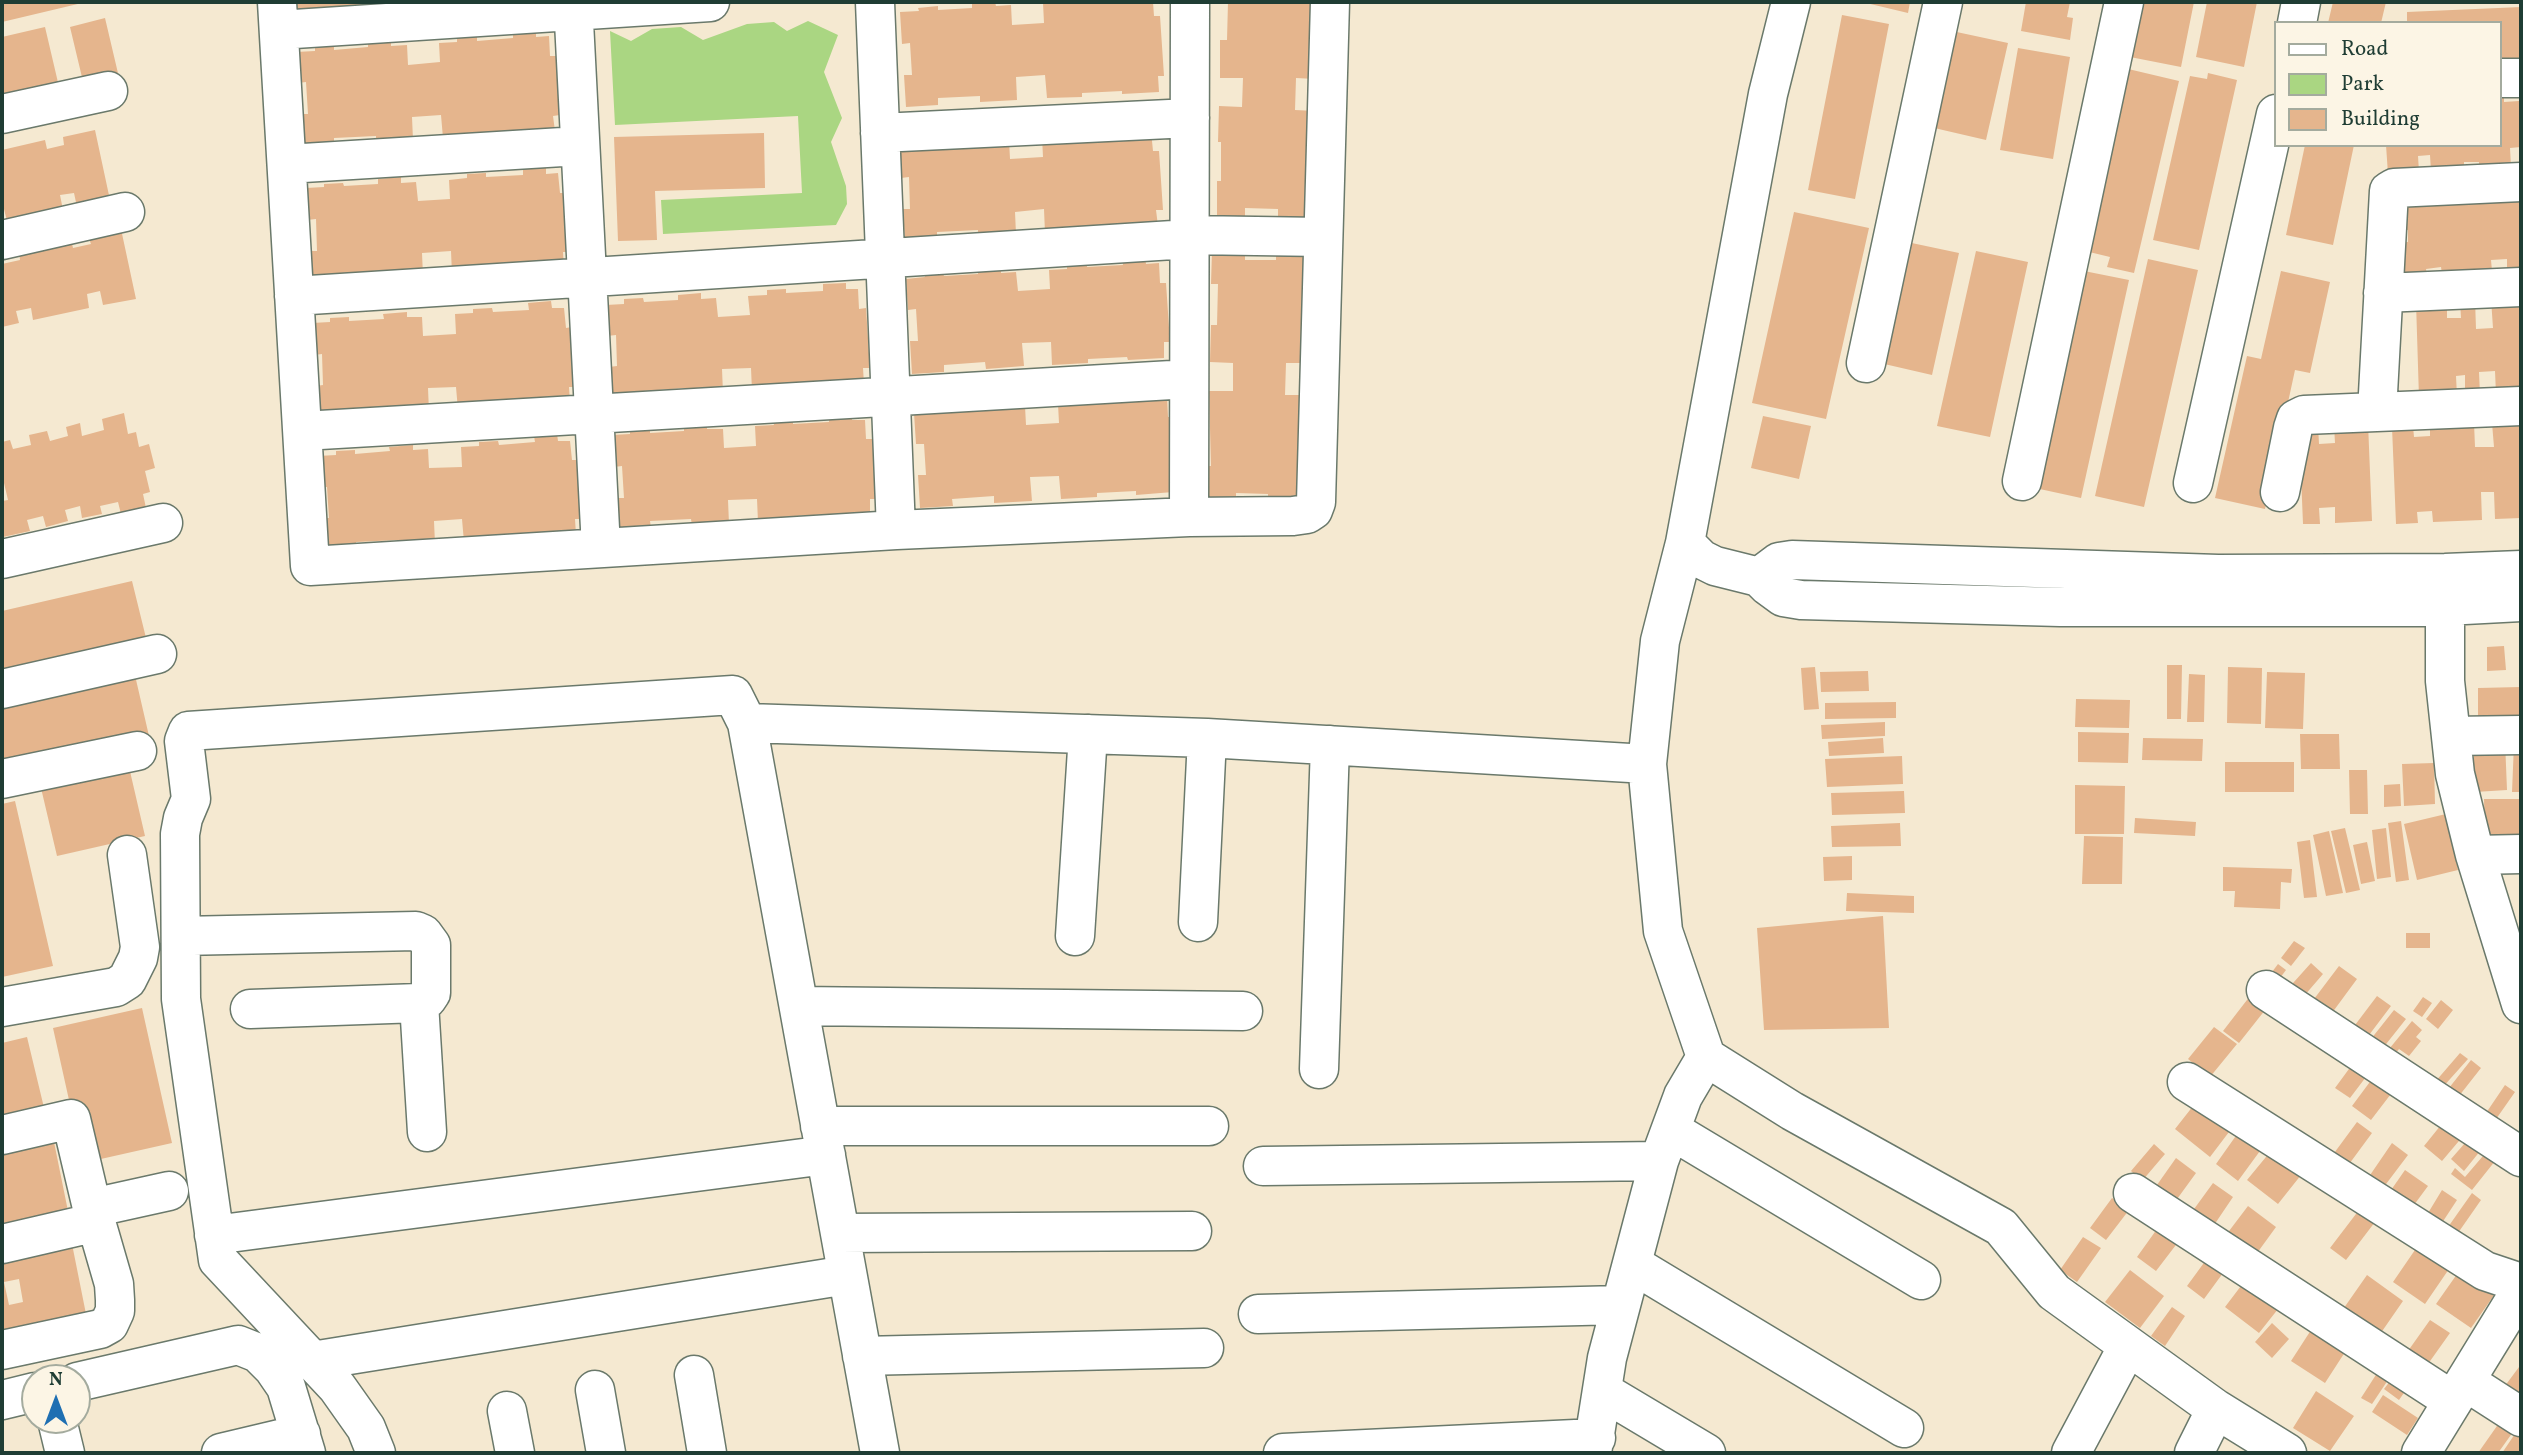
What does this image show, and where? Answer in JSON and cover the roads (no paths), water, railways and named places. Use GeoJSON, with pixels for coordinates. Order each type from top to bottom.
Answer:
{"type":"FeatureCollection","features":[{"type":"Feature","properties":{"kind":"street"},"geometry":{"type":"LineString","coordinates":[[710,2],[278,16],[310,566],[896,530],[1189,517],[1293,516],[1313,510],[1316,502],[1330,2]]}},
{"type":"Feature","properties":{"kind":"street"},"geometry":{"type":"LineString","coordinates":[[875,2],[896,530]]}},
{"type":"Feature","properties":{"kind":"street"},"geometry":{"type":"LineString","coordinates":[[1189,517],[1190,2]]}},
{"type":"Feature","properties":{"kind":"street"},"geometry":{"type":"LineString","coordinates":[[1791,2],[1768,94],[1685,543],[1661,641],[1647,764],[1663,931],[1706,1057],[1792,1111],[2001,1227],[2054,1292],[2216,1409],[2287,1453]]}},
{"type":"Feature","properties":{"kind":"street"},"geometry":{"type":"LineString","coordinates":[[1866,363],[1942,2]]}},
{"type":"Feature","properties":{"kind":"street"},"geometry":{"type":"LineString","coordinates":[[2022,481],[2124,2]]}},
{"type":"Feature","properties":{"kind":"street"},"geometry":{"type":"LineString","coordinates":[[2297,21],[2301,2]]}},
{"type":"Feature","properties":{"kind":"street"},"geometry":{"type":"LineString","coordinates":[[574,6],[601,548]]}},
{"type":"Feature","properties":{"kind":"street"},"geometry":{"type":"LineString","coordinates":[[2502,78],[2521,78]]}},
{"type":"Feature","properties":{"kind":"street"},"geometry":{"type":"LineString","coordinates":[[2,114],[108,91]]}},
{"type":"Feature","properties":{"kind":"street"},"geometry":{"type":"LineString","coordinates":[[880,133],[1190,118]]}},
{"type":"Feature","properties":{"kind":"street"},"geometry":{"type":"LineString","coordinates":[[2193,483],[2274,123]]}},
{"type":"Feature","properties":{"kind":"street"},"geometry":{"type":"LineString","coordinates":[[287,164],[579,146]]}},
{"type":"Feature","properties":{"kind":"street"},"geometry":{"type":"LineString","coordinates":[[2377,411],[2389,191],[2394,188],[2521,182]]}},
{"type":"Feature","properties":{"kind":"street"},"geometry":{"type":"LineString","coordinates":[[2,240],[125,212]]}},
{"type":"Feature","properties":{"kind":"street"},"geometry":{"type":"LineString","coordinates":[[294,296],[1189,237],[1323,237]]}},
{"type":"Feature","properties":{"kind":"street"},"geometry":{"type":"LineString","coordinates":[[2383,293],[2521,287]]}},
{"type":"Feature","properties":{"kind":"street"},"geometry":{"type":"LineString","coordinates":[[303,431],[1189,379]]}},
{"type":"Feature","properties":{"kind":"street"},"geometry":{"type":"LineString","coordinates":[[2280,492],[2296,419],[2304,415],[2521,406]]}},
{"type":"Feature","properties":{"kind":"street"},"geometry":{"type":"LineString","coordinates":[[2,559],[163,523]]}},
{"type":"Feature","properties":{"kind":"street"},"geometry":{"type":"LineString","coordinates":[[1685,543],[1701,559],[1715,566],[1759,577],[1783,597],[1801,600],[2060,607],[2444,589],[2521,570]]}},
{"type":"Feature","properties":{"kind":"street"},"geometry":{"type":"LineString","coordinates":[[2444,589],[2521,602]]}},
{"type":"Feature","properties":{"kind":"street"},"geometry":{"type":"LineString","coordinates":[[2444,589],[2445,681],[2455,774],[2475,855],[2521,1004]]}},
{"type":"Feature","properties":{"kind":"street"},"geometry":{"type":"LineString","coordinates":[[2,689],[157,654]]}},
{"type":"Feature","properties":{"kind":"street"},"geometry":{"type":"LineString","coordinates":[[376,1453],[366,1428],[337,1387],[218,1260],[181,999],[180,834],[191,799],[184,741],[188,731],[733,695],[747,723],[880,1453]]}},
{"type":"Feature","properties":{"kind":"street"},"geometry":{"type":"LineString","coordinates":[[747,723],[1207,738],[1647,764]]}},
{"type":"Feature","properties":{"kind":"street"},"geometry":{"type":"LineString","coordinates":[[1075,936],[1088,734]]}},
{"type":"Feature","properties":{"kind":"street"},"geometry":{"type":"LineString","coordinates":[[2451,736],[2521,735]]}},
{"type":"Feature","properties":{"kind":"street"},"geometry":{"type":"LineString","coordinates":[[1198,922],[1207,738]]}},
{"type":"Feature","properties":{"kind":"street"},"geometry":{"type":"LineString","coordinates":[[1320,1069],[1331,745]]}},
{"type":"Feature","properties":{"kind":"street"},"geometry":{"type":"LineString","coordinates":[[2,779],[137,751]]}},
{"type":"Feature","properties":{"kind":"street"},"geometry":{"type":"LineString","coordinates":[[2475,855],[2521,854]]}},
{"type":"Feature","properties":{"kind":"street"},"geometry":{"type":"LineString","coordinates":[[2,1007],[116,987],[127,980],[138,958],[140,947],[127,855]]}},
{"type":"Feature","properties":{"kind":"street"},"geometry":{"type":"LineString","coordinates":[[181,936],[416,930],[423,934],[431,945],[431,993],[419,1003],[250,1009]]}},
{"type":"Feature","properties":{"kind":"street"},"geometry":{"type":"LineString","coordinates":[[2266,990],[2521,1157]]}},
{"type":"Feature","properties":{"kind":"street"},"geometry":{"type":"LineString","coordinates":[[419,1003],[427,1132]]}},
{"type":"Feature","properties":{"kind":"street"},"geometry":{"type":"LineString","coordinates":[[799,1006],[1243,1011]]}},
{"type":"Feature","properties":{"kind":"street"},"geometry":{"type":"LineString","coordinates":[[1283,1453],[1594,1445],[1607,1358],[1665,1146],[1683,1096],[1706,1057]]}},
{"type":"Feature","properties":{"kind":"street"},"geometry":{"type":"LineString","coordinates":[[2187,1082],[2485,1271],[2521,1283]]}},
{"type":"Feature","properties":{"kind":"street"},"geometry":{"type":"LineString","coordinates":[[2,1135],[71,1119],[114,1284],[115,1311],[109,1324],[100,1329],[2,1350]]}},
{"type":"Feature","properties":{"kind":"street"},"geometry":{"type":"LineString","coordinates":[[214,1235],[823,1140],[1209,1126]]}},
{"type":"Feature","properties":{"kind":"street"},"geometry":{"type":"LineString","coordinates":[[1264,1166],[1665,1146],[1921,1280]]}},
{"type":"Feature","properties":{"kind":"street"},"geometry":{"type":"LineString","coordinates":[[2,1244],[169,1191]]}},
{"type":"Feature","properties":{"kind":"street"},"geometry":{"type":"LineString","coordinates":[[2133,1193],[2459,1391],[2521,1417]]}},
{"type":"Feature","properties":{"kind":"street"},"geometry":{"type":"LineString","coordinates":[[840,1233],[1192,1231]]}},
{"type":"Feature","properties":{"kind":"street"},"geometry":{"type":"LineString","coordinates":[[1632,1264],[1904,1428]]}},
{"type":"Feature","properties":{"kind":"street"},"geometry":{"type":"LineString","coordinates":[[312,1361],[847,1275]]}},
{"type":"Feature","properties":{"kind":"street"},"geometry":{"type":"LineString","coordinates":[[2421,1453],[2521,1290]]}},
{"type":"Feature","properties":{"kind":"street"},"geometry":{"type":"LineString","coordinates":[[1258,1314],[1621,1305]]}},
{"type":"Feature","properties":{"kind":"street"},"geometry":{"type":"LineString","coordinates":[[91,1379],[238,1345],[258,1353],[286,1387],[303,1443],[221,1453]]}},
{"type":"Feature","properties":{"kind":"street"},"geometry":{"type":"LineString","coordinates":[[2071,1453],[2128,1346]]}},
{"type":"Feature","properties":{"kind":"street"},"geometry":{"type":"LineString","coordinates":[[862,1356],[1204,1348]]}},
{"type":"Feature","properties":{"kind":"street"},"geometry":{"type":"LineString","coordinates":[[694,1375],[707,1453]]}},
{"type":"Feature","properties":{"kind":"street"},"geometry":{"type":"LineString","coordinates":[[595,1390],[606,1453]]}},
{"type":"Feature","properties":{"kind":"street"},"geometry":{"type":"LineString","coordinates":[[1602,1391],[1706,1453]]}},
{"type":"Feature","properties":{"kind":"street"},"geometry":{"type":"LineString","coordinates":[[2,1400],[21,1395]]}},
{"type":"Feature","properties":{"kind":"street"},"geometry":{"type":"LineString","coordinates":[[2194,1453],[2216,1409]]}},
{"type":"Feature","properties":{"kind":"street"},"geometry":{"type":"LineString","coordinates":[[507,1411],[515,1453]]}},
{"type":"Feature","properties":{"kind":"street"},"geometry":{"type":"LineString","coordinates":[[60,1434],[65,1453]]}}]}
